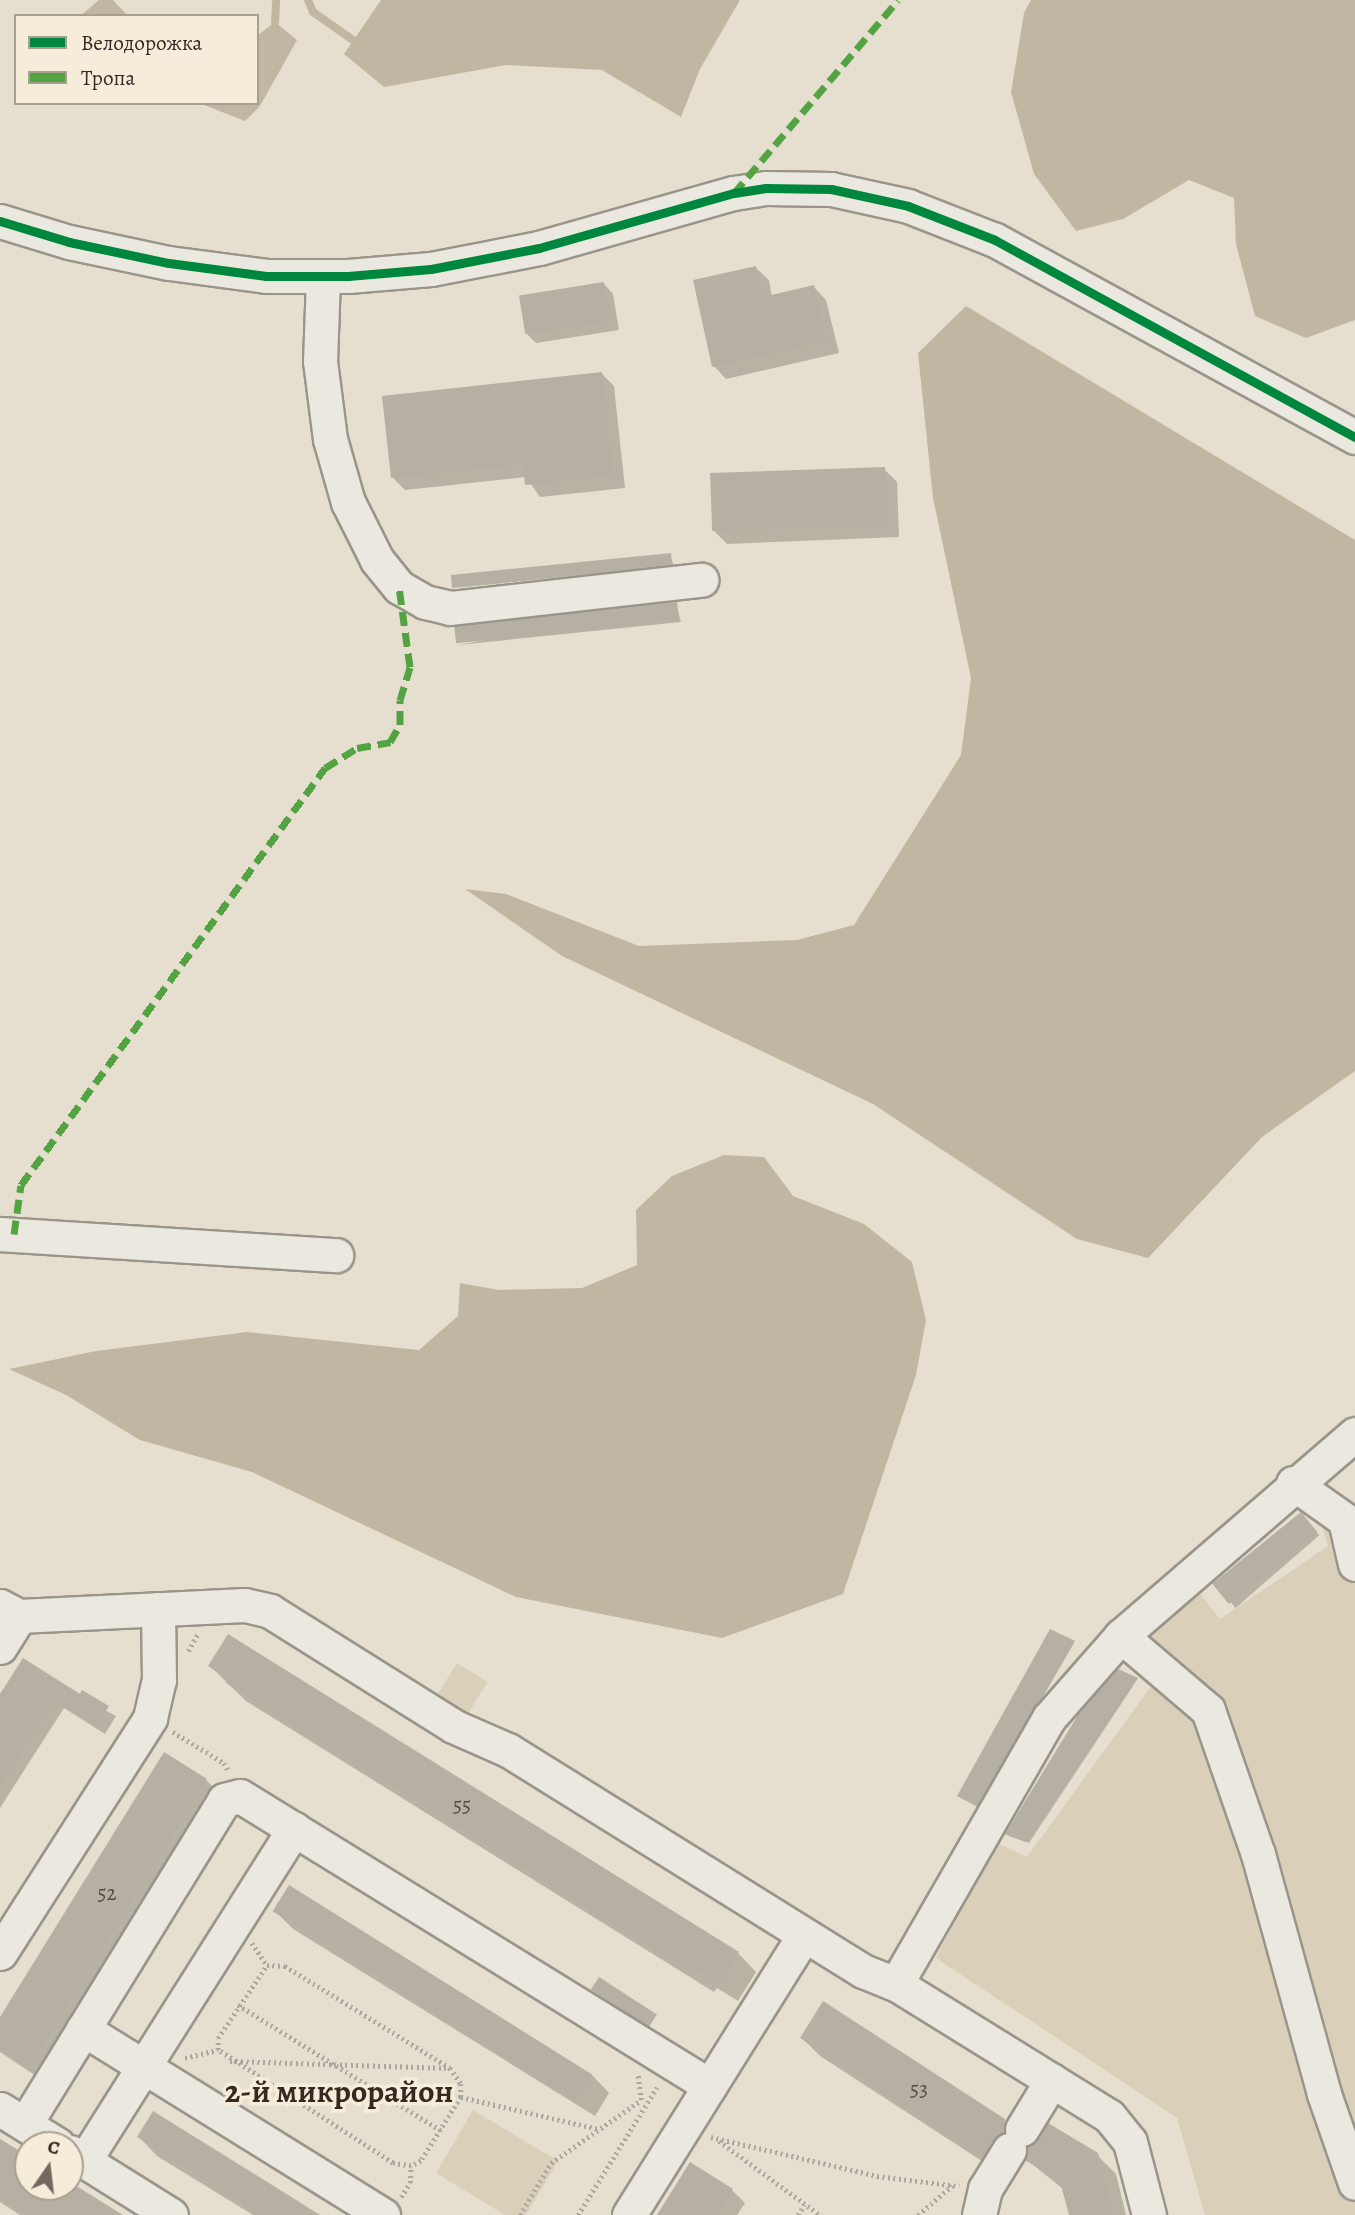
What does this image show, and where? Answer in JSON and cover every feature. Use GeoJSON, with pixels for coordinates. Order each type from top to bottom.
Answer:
{"type":"FeatureCollection","features":[{"type":"Feature","properties":{"kind":"street"},"geometry":{"type":"LineString","coordinates":[[0,221],[69,243],[169,263],[266,276],[323,277],[475,262],[734,193],[766,188],[831,189],[908,206],[995,240],[1355,437]]}},
{"type":"Feature","properties":{"kind":"street"},"geometry":{"type":"LineString","coordinates":[[323,277],[320,360],[330,439],[348,502],[377,560],[399,587],[425,602],[450,608],[701,580]]}},
{"type":"Feature","properties":{"kind":"street"},"geometry":{"type":"LineString","coordinates":[[0,1234],[336,1255]]}},
{"type":"Feature","properties":{"kind":"street"},"geometry":{"type":"LineString","coordinates":[[896,1983],[1049,1718],[1121,1636],[1293,1483],[1355,1434]]}},
{"type":"Feature","properties":{"kind":"street"},"geometry":{"type":"LineString","coordinates":[[1293,1483],[1345,1520],[1355,1564]]}},
{"type":"Feature","properties":{"kind":"street"},"geometry":{"type":"LineString","coordinates":[[0,1647],[10,1611],[245,1605],[270,1611],[453,1726],[508,1750],[863,1971],[896,1983],[1110,2116],[1130,2142],[1149,2215]]}},
{"type":"Feature","properties":{"kind":"street"},"geometry":{"type":"LineString","coordinates":[[0,1953],[150,1718],[159,1680],[158,1609]]}},
{"type":"Feature","properties":{"kind":"street"},"geometry":{"type":"LineString","coordinates":[[1121,1636],[1208,1710],[1258,1854],[1324,2094],[1355,2183]]}},
{"type":"Feature","properties":{"kind":"street"},"geometry":{"type":"LineString","coordinates":[[36,2131],[12,2116],[83,2029],[224,1800],[240,1796],[710,2086]]}},
{"type":"Feature","properties":{"kind":"street"},"geometry":{"type":"LineString","coordinates":[[84,2138],[144,2067],[294,1829]]}},
{"type":"Feature","properties":{"kind":"street"},"geometry":{"type":"LineString","coordinates":[[629,2215],[804,1935]]}},
{"type":"Feature","properties":{"kind":"street"},"geometry":{"type":"LineString","coordinates":[[83,2029],[390,2210]]}},
{"type":"Feature","properties":{"kind":"street"},"geometry":{"type":"LineString","coordinates":[[972,2196],[1015,2140],[1052,2080]]}},
{"type":"Feature","properties":{"kind":"street"},"geometry":{"type":"LineString","coordinates":[[84,2161],[171,2215]]}},
{"type":"Feature","properties":{"kind":"path"},"geometry":{"type":"LineString","coordinates":[[150,1718],[224,1763],[240,1796]]}},
{"type":"Feature","properties":{"kind":"path"},"geometry":{"type":"LineString","coordinates":[[267,1965],[285,1966],[450,2068],[461,2084],[461,2097],[421,2161],[411,2165],[393,2163],[229,2061],[218,2050],[218,2038],[259,1971],[267,1965]]}},
{"type":"Feature","properties":{"kind":"path"},"geometry":{"type":"LineString","coordinates":[[238,2005],[440,2130]]}},
{"type":"Feature","properties":{"kind":"path"},"geometry":{"type":"LineString","coordinates":[[520,2215],[551,2163],[641,2100],[634,2039]]}},
{"type":"Feature","properties":{"kind":"path"},"geometry":{"type":"LineString","coordinates":[[229,2061],[450,2068]]}},
{"type":"Feature","properties":{"kind":"path"},"geometry":{"type":"LineString","coordinates":[[578,2215],[673,2063]]}},
{"type":"Feature","properties":{"kind":"path"},"geometry":{"type":"LineString","coordinates":[[461,2097],[599,2129]]}},
{"type":"Feature","properties":{"kind":"path"},"geometry":{"type":"LineString","coordinates":[[706,2136],[972,2196]]}},
{"type":"Feature","properties":{"kind":"path"},"geometry":{"type":"LineString","coordinates":[[715,2138],[820,2215]]}},
{"type":"Feature","properties":{"kind":"path"},"geometry":{"type":"LineString","coordinates":[[390,2210],[410,2183],[411,2165]]}},
{"type":"Feature","properties":{"kind":"path"},"geometry":{"type":"LineString","coordinates":[[918,2215],[972,2196]]}},
{"type":"Feature","properties":{"kind":"path"},"geometry":{"type":"LineString","coordinates":[[798,2215],[804,2205]]}},
{"type":"Feature","properties":{"kind":"shaded area"},"geometry":{"type":"Polygon","coordinates":[[[99,0],[113,0],[126,14],[82,14],[99,0]]]}},
{"type":"Feature","properties":{"kind":"shaded area"},"geometry":{"type":"Polygon","coordinates":[[[381,0],[740,0],[700,69],[681,117],[602,70],[506,65],[384,87],[344,54],[381,0]]]}},
{"type":"Feature","properties":{"kind":"shaded area"},"geometry":{"type":"Polygon","coordinates":[[[1031,0],[1355,0],[1355,320],[1306,338],[1255,316],[1236,244],[1234,198],[1189,180],[1123,219],[1076,231],[1034,174],[1011,92],[1024,13],[1031,0]]]}},
{"type":"Feature","properties":{"kind":"shaded area"},"geometry":{"type":"Polygon","coordinates":[[[275,22],[297,40],[260,106],[245,121],[204,105],[259,105],[259,34],[275,22]]]}},
{"type":"Feature","properties":{"kind":"shaded area"},"geometry":{"type":"Polygon","coordinates":[[[966,306],[1355,540],[1355,1071],[1262,1137],[1148,1258],[1077,1239],[873,1104],[562,956],[465,889],[506,894],[639,946],[797,940],[854,925],[961,755],[971,678],[933,498],[918,353],[966,306]]]}},
{"type":"Feature","properties":{"kind":"shaded area"},"geometry":{"type":"Polygon","coordinates":[[[724,1155],[764,1157],[793,1196],[864,1224],[912,1262],[926,1320],[916,1375],[843,1594],[722,1638],[516,1597],[252,1472],[140,1440],[66,1395],[9,1369],[96,1351],[247,1332],[419,1350],[458,1316],[460,1283],[499,1290],[582,1288],[637,1265],[636,1210],[672,1176],[724,1155]]]}},
{"type":"Feature","properties":{"kind":"shaded area"},"geometry":{"type":"Polygon","coordinates":[[[1355,1502],[1355,2215],[1205,2215],[1177,2118],[936,1958],[995,1842],[1027,1857],[1168,1663],[1146,1638],[1198,1591],[1220,1619],[1328,1546],[1322,1527],[1355,1502]]]}},
{"type":"Feature","properties":{"kind":"shaded area"},"geometry":{"type":"Polygon","coordinates":[[[457,1663],[488,1682],[468,1713],[437,1694],[457,1663]]]}},
{"type":"Feature","properties":{"kind":"shaded area"},"geometry":{"type":"Polygon","coordinates":[[[473,2110],[558,2161],[526,2215],[505,2215],[436,2173],[473,2110]]]}},
{"type":"Feature","properties":{"kind":"building"},"geometry":{"type":"Polygon","coordinates":[[[756,266],[763,297],[814,285],[827,341],[712,367],[693,280],[756,266]]]}},
{"type":"Feature","properties":{"kind":"building"},"geometry":{"type":"Polygon","coordinates":[[[604,282],[610,321],[525,334],[519,295],[604,282]]]}},
{"type":"Feature","properties":{"kind":"building"},"geometry":{"type":"Polygon","coordinates":[[[602,372],[613,475],[525,485],[523,464],[391,478],[382,396],[602,372]]]}},
{"type":"Feature","properties":{"kind":"building"},"geometry":{"type":"Polygon","coordinates":[[[885,467],[887,525],[712,531],[710,473],[885,467]]]}},
{"type":"Feature","properties":{"kind":"building"},"geometry":{"type":"Polygon","coordinates":[[[671,553],[672,564],[452,588],[451,575],[671,553]]]}},
{"type":"Feature","properties":{"kind":"building"},"geometry":{"type":"Polygon","coordinates":[[[677,602],[679,620],[456,643],[454,625],[677,602]]]}},
{"type":"Feature","properties":{"kind":"building"},"geometry":{"type":"Polygon","coordinates":[[[1301,1512],[1317,1532],[1229,1604],[1212,1584],[1301,1512]]]}},
{"type":"Feature","properties":{"kind":"building"},"geometry":{"type":"Polygon","coordinates":[[[1050,1629],[1075,1641],[976,1806],[957,1796],[1050,1629]]]}},
{"type":"Feature","properties":{"kind":"building"},"geometry":{"type":"Polygon","coordinates":[[[228,1634],[739,1952],[719,1984],[698,1971],[695,1975],[226,1683],[228,1679],[208,1666],[228,1634]]]}},
{"type":"Feature","properties":{"kind":"building"},"geometry":{"type":"Polygon","coordinates":[[[23,1658],[80,1694],[82,1690],[109,1706],[96,1726],[55,1701],[0,1786],[0,1694],[23,1658]]]}},
{"type":"Feature","properties":{"kind":"building"},"geometry":{"type":"Polygon","coordinates":[[[1118,1669],[1138,1678],[1026,1842],[1005,1834],[1078,1715],[1118,1669]]]}},
{"type":"Feature","properties":{"kind":"building"},"geometry":{"type":"Polygon","coordinates":[[[164,1752],[207,1779],[29,2067],[0,2049],[0,2017],[164,1752]]]}},
{"type":"Feature","properties":{"kind":"building"},"geometry":{"type":"Polygon","coordinates":[[[289,1885],[592,2074],[575,2100],[273,1911],[289,1885]]]}},
{"type":"Feature","properties":{"kind":"building"},"geometry":{"type":"Polygon","coordinates":[[[599,1977],[657,2015],[649,2027],[591,1990],[599,1977]]]}},
{"type":"Feature","properties":{"kind":"building"},"geometry":{"type":"Polygon","coordinates":[[[823,2001],[1005,2119],[1004,2132],[983,2156],[800,2038],[823,2001]]]}},
{"type":"Feature","properties":{"kind":"building"},"geometry":{"type":"Polygon","coordinates":[[[153,2111],[320,2215],[261,2215],[137,2137],[153,2111]]]}},
{"type":"Feature","properties":{"kind":"building"},"geometry":{"type":"Polygon","coordinates":[[[1048,2123],[1098,2153],[1113,2215],[1069,2215],[1060,2181],[1025,2160],[1027,2147],[1048,2123]]]}},
{"type":"Feature","properties":{"kind":"building"},"geometry":{"type":"Polygon","coordinates":[[[0,2139],[14,2148],[14,2201],[84,2201],[84,2191],[123,2215],[25,2215],[0,2199],[0,2139]]]}},
{"type":"Feature","properties":{"kind":"building"},"geometry":{"type":"Polygon","coordinates":[[[690,2162],[733,2189],[717,2215],[657,2215],[690,2162]]]}},
{"type":"Feature","properties":{"kind":"waterway"},"geometry":{"type":"LineString","coordinates":[[275,22],[276,0]]}},
{"type":"Feature","properties":{"kind":"waterway"},"geometry":{"type":"LineString","coordinates":[[308,0],[313,12],[353,40]]}},
{"type":"Feature","properties":{"kind":"marked path"},"geometry":{"type":"LineString","coordinates":[[734,193],[898,0]]}},
{"type":"Feature","properties":{"kind":"marked path"},"geometry":{"type":"LineString","coordinates":[[14,1234],[21,1185],[325,768],[357,748],[390,742],[400,725],[400,700],[410,667],[399,587]]}},
{"type":"Feature","properties":{"kind":"cycle path"},"geometry":{"type":"LineString","coordinates":[[0,221],[69,242],[169,263],[266,276],[348,276],[431,269],[539,248],[734,193],[766,188],[831,189],[908,206],[995,240],[1355,437]]}},
{"type":"Feature","properties":{"kind":"district","name":"2-й микрорайон"},"geometry":{"type":"Point","coordinates":[339,2091]}}]}
